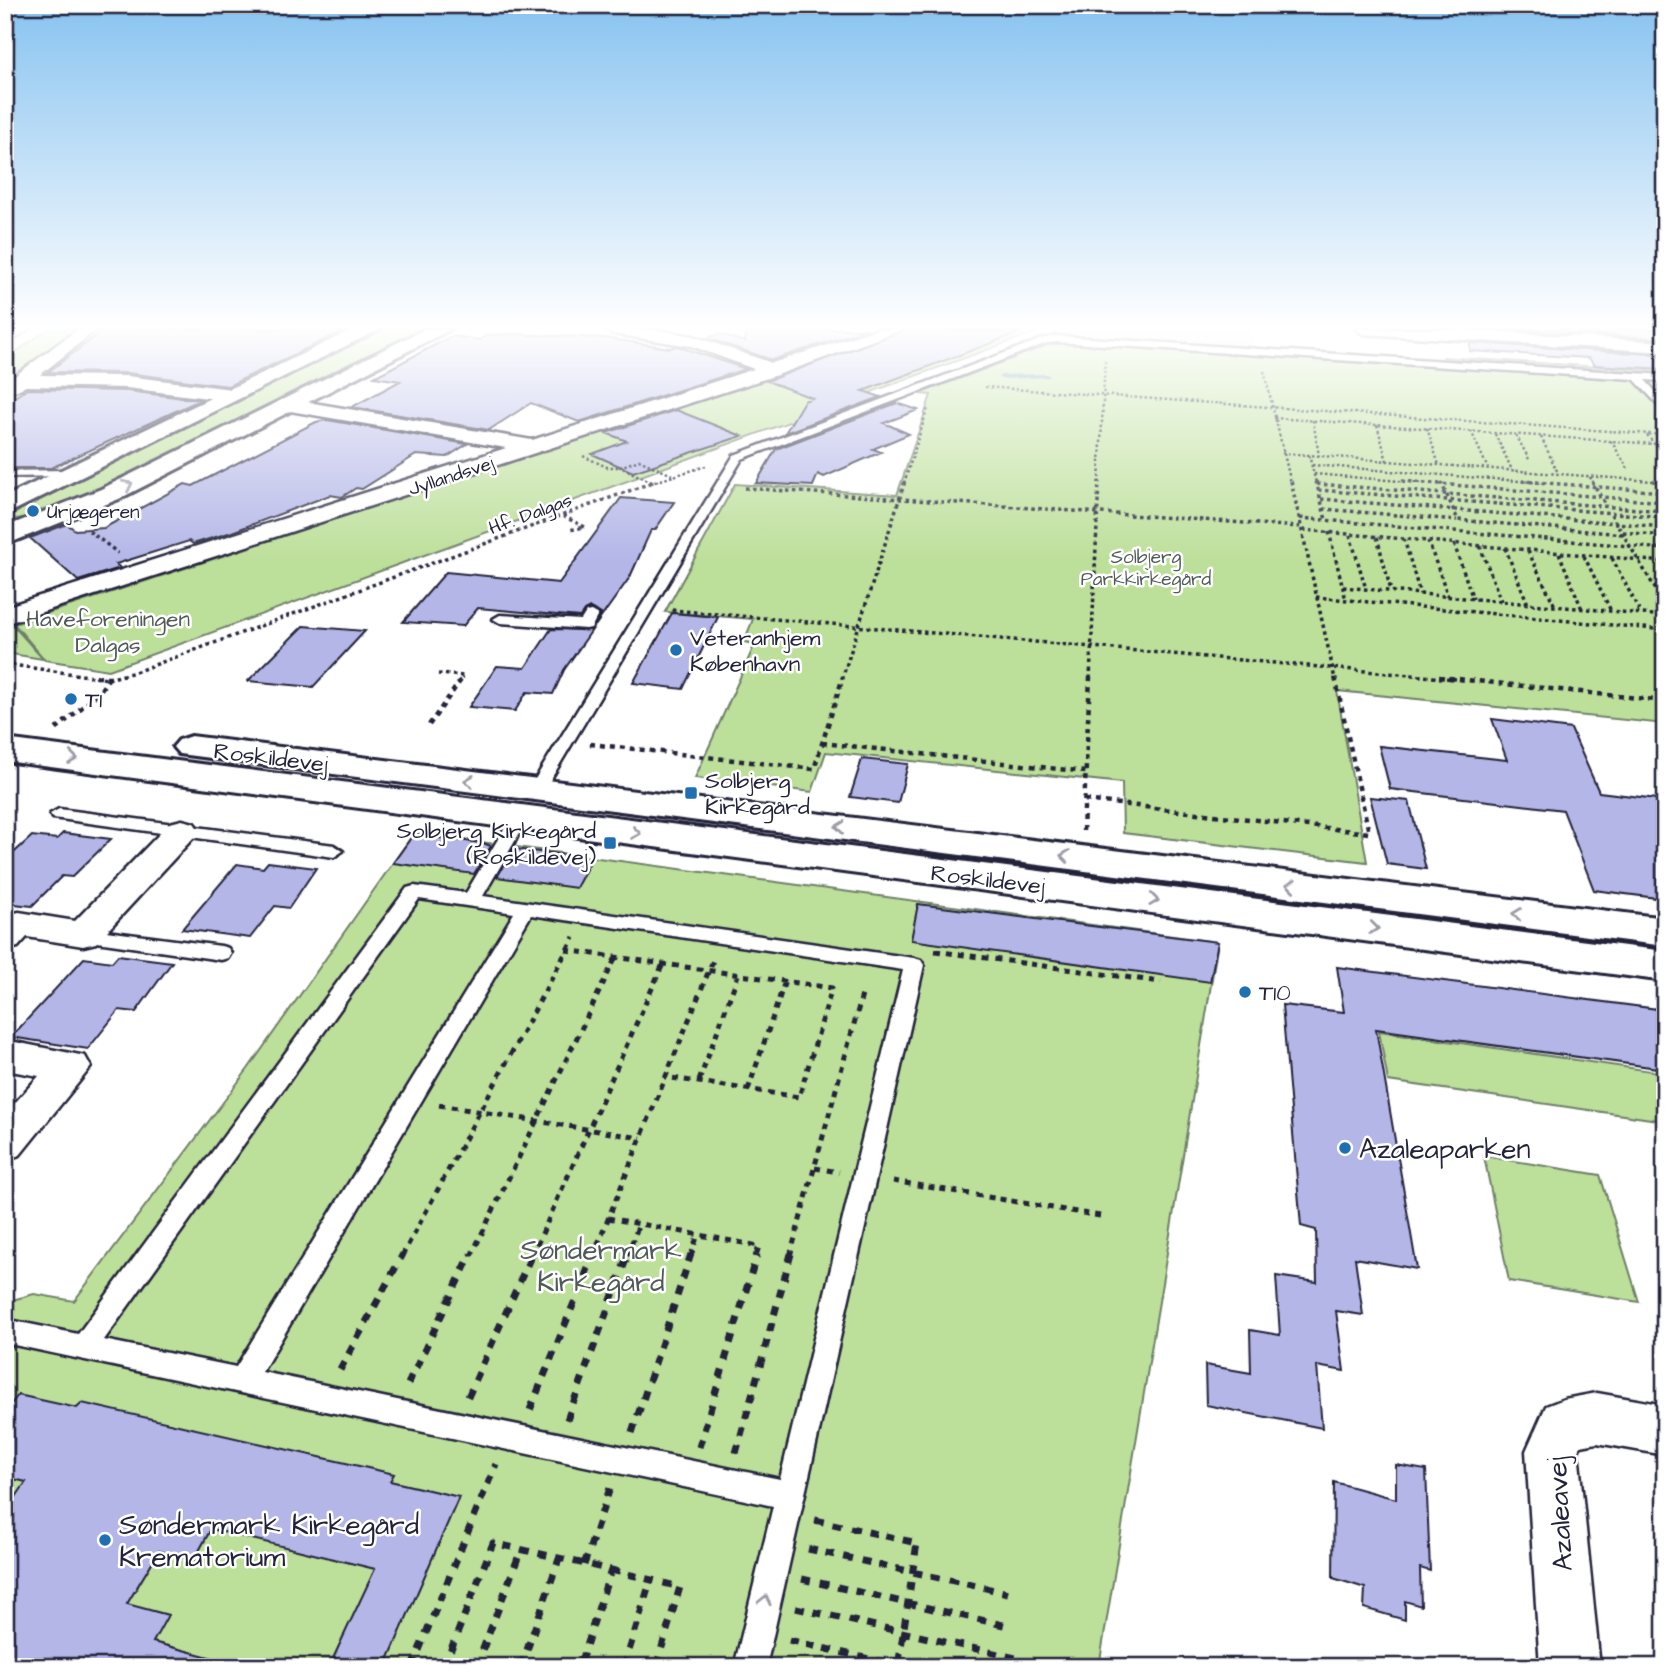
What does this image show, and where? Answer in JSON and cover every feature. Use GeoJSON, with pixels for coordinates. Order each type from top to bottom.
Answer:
{"type":"FeatureCollection","features":[{"type":"Feature","properties":{"kind":"street"},"geometry":{"type":"LineString","coordinates":[[9,502],[207,407]]}},
{"type":"Feature","properties":{"kind":"street"},"geometry":{"type":"LineString","coordinates":[[5,537],[65,513],[286,407]]}},
{"type":"Feature","properties":{"kind":"street"},"geometry":{"type":"LineString","coordinates":[[302,407],[538,447]]}},
{"type":"Feature","properties":{"kind":"street","name":"Jyllandsvej"},"geometry":{"type":"LineString","coordinates":[[5,616],[661,407]]}},
{"type":"Feature","properties":{"kind":"street","name":"Roskildevej"},"geometry":{"type":"LineString","coordinates":[[5,724],[529,803],[1589,939],[1665,965]]}},
{"type":"Feature","properties":{"kind":"street","name":"Roskildevej"},"geometry":{"type":"LineString","coordinates":[[5,750],[1082,858],[1453,922]]}},
{"type":"Feature","properties":{"kind":"street"},"geometry":{"type":"LineString","coordinates":[[5,938],[19,924],[83,934],[182,831]]}},
{"type":"Feature","properties":{"kind":"street","name":"Roskildevej"},"geometry":{"type":"LineString","coordinates":[[1589,939],[1665,932]]}},
{"type":"Feature","properties":{"kind":"street"},"geometry":{"type":"LineString","coordinates":[[5,1055],[71,1067],[5,1143]]}},
{"type":"Feature","properties":{"kind":"street","name":"Azaleavej"},"geometry":{"type":"LineString","coordinates":[[1570,1667],[1552,1451],[1564,1424],[1597,1418],[1665,1430]]}},
{"type":"Feature","properties":{"kind":"lane"},"geometry":{"type":"LineString","coordinates":[[471,900],[738,457],[874,407]]}},
{"type":"Feature","properties":{"kind":"lane"},"geometry":{"type":"LineString","coordinates":[[5,474],[69,473]]}},
{"type":"Feature","properties":{"kind":"lane"},"geometry":{"type":"LineString","coordinates":[[500,619],[586,625],[591,615]]}},
{"type":"Feature","properties":{"kind":"lane"},"geometry":{"type":"LineString","coordinates":[[59,814],[334,851]]}},
{"type":"Feature","properties":{"kind":"lane"},"geometry":{"type":"LineString","coordinates":[[84,1348],[414,892],[914,965],[867,1176],[750,1667]]}},
{"type":"Feature","properties":{"kind":"lane"},"geometry":{"type":"LineString","coordinates":[[242,1382],[526,908]]}},
{"type":"Feature","properties":{"kind":"lane"},"geometry":{"type":"LineString","coordinates":[[83,934],[221,953]]}},
{"type":"Feature","properties":{"kind":"lane"},"geometry":{"type":"LineString","coordinates":[[5,1331],[728,1483],[788,1505]]}},
{"type":"Feature","properties":{"kind":"path"},"geometry":{"type":"LineString","coordinates":[[567,742],[814,769],[897,499],[929,407]]}},
{"type":"Feature","properties":{"kind":"path"},"geometry":{"type":"LineString","coordinates":[[1082,858],[1103,407]]}},
{"type":"Feature","properties":{"kind":"path"},"geometry":{"type":"LineString","coordinates":[[1085,800],[1369,833],[1303,529],[1272,407]]}},
{"type":"Feature","properties":{"kind":"path"},"geometry":{"type":"LineString","coordinates":[[1272,407],[1665,435]]}},
{"type":"Feature","properties":{"kind":"path"},"geometry":{"type":"LineString","coordinates":[[1274,418],[1655,444]]}},
{"type":"Feature","properties":{"kind":"path"},"geometry":{"type":"LineString","coordinates":[[1313,420],[1319,456]]}},
{"type":"Feature","properties":{"kind":"path"},"geometry":{"type":"LineString","coordinates":[[1377,425],[1388,461]]}},
{"type":"Feature","properties":{"kind":"path"},"geometry":{"type":"LineString","coordinates":[[1427,428],[1439,465]]}},
{"type":"Feature","properties":{"kind":"path"},"geometry":{"type":"LineString","coordinates":[[1471,431],[1488,468]]}},
{"type":"Feature","properties":{"kind":"path"},"geometry":{"type":"LineString","coordinates":[[1494,433],[1512,470]]}},
{"type":"Feature","properties":{"kind":"path"},"geometry":{"type":"LineString","coordinates":[[1516,434],[1530,461]]}},
{"type":"Feature","properties":{"kind":"path"},"geometry":{"type":"LineString","coordinates":[[1647,434],[1665,457]]}},
{"type":"Feature","properties":{"kind":"path"},"geometry":{"type":"LineString","coordinates":[[1540,436],[1559,474]]}},
{"type":"Feature","properties":{"kind":"path"},"geometry":{"type":"LineString","coordinates":[[1611,441],[1629,470]]}},
{"type":"Feature","properties":{"kind":"path"},"geometry":{"type":"LineString","coordinates":[[1282,453],[1665,482]]}},
{"type":"Feature","properties":{"kind":"path"},"geometry":{"type":"LineString","coordinates":[[1309,455],[1326,520]]}},
{"type":"Feature","properties":{"kind":"path"},"geometry":{"type":"LineString","coordinates":[[653,482],[620,467],[639,460],[672,475]]}},
{"type":"Feature","properties":{"kind":"path"},"geometry":{"type":"LineString","coordinates":[[1312,465],[1665,492]]}},
{"type":"Feature","properties":{"kind":"path","name":"Hf. Dalgas"},"geometry":{"type":"LineString","coordinates":[[5,664],[108,679],[135,672],[672,475],[708,466]]}},
{"type":"Feature","properties":{"kind":"path"},"geometry":{"type":"LineString","coordinates":[[1314,474],[1665,502]]}},
{"type":"Feature","properties":{"kind":"path"},"geometry":{"type":"LineString","coordinates":[[1437,475],[1458,520]]}},
{"type":"Feature","properties":{"kind":"path"},"geometry":{"type":"LineString","coordinates":[[1590,476],[1665,605]]}},
{"type":"Feature","properties":{"kind":"path"},"geometry":{"type":"LineString","coordinates":[[1317,484],[1665,511]]}},
{"type":"Feature","properties":{"kind":"path"},"geometry":{"type":"LineString","coordinates":[[720,486],[1303,529],[1665,562]]}},
{"type":"Feature","properties":{"kind":"path"},"geometry":{"type":"LineString","coordinates":[[1318,489],[1665,517]]}},
{"type":"Feature","properties":{"kind":"path"},"geometry":{"type":"LineString","coordinates":[[1321,499],[1665,527]]}},
{"type":"Feature","properties":{"kind":"path"},"geometry":{"type":"LineString","coordinates":[[1323,509],[1665,536]]}},
{"type":"Feature","properties":{"kind":"path"},"geometry":{"type":"LineString","coordinates":[[65,513],[143,574]]}},
{"type":"Feature","properties":{"kind":"path"},"geometry":{"type":"LineString","coordinates":[[563,516],[585,527],[569,530]]}},
{"type":"Feature","properties":{"kind":"path"},"geometry":{"type":"LineString","coordinates":[[1300,518],[1665,550]]}},
{"type":"Feature","properties":{"kind":"path"},"geometry":{"type":"LineString","coordinates":[[1328,533],[1346,600]]}},
{"type":"Feature","properties":{"kind":"path"},"geometry":{"type":"LineString","coordinates":[[1350,535],[1366,589]]}},
{"type":"Feature","properties":{"kind":"path"},"geometry":{"type":"LineString","coordinates":[[1377,537],[1391,591]]}},
{"type":"Feature","properties":{"kind":"path"},"geometry":{"type":"LineString","coordinates":[[1404,539],[1420,594]]}},
{"type":"Feature","properties":{"kind":"path"},"geometry":{"type":"LineString","coordinates":[[1428,541],[1448,596]]}},
{"type":"Feature","properties":{"kind":"path"},"geometry":{"type":"LineString","coordinates":[[1454,544],[1473,599]]}},
{"type":"Feature","properties":{"kind":"path"},"geometry":{"type":"LineString","coordinates":[[1480,546],[1501,601]]}},
{"type":"Feature","properties":{"kind":"path"},"geometry":{"type":"LineString","coordinates":[[1505,548],[1528,604]]}},
{"type":"Feature","properties":{"kind":"path"},"geometry":{"type":"LineString","coordinates":[[1527,550],[1555,606]]}},
{"type":"Feature","properties":{"kind":"path"},"geometry":{"type":"LineString","coordinates":[[1559,553],[1582,609]]}},
{"type":"Feature","properties":{"kind":"path"},"geometry":{"type":"LineString","coordinates":[[1584,555],[1612,611]]}},
{"type":"Feature","properties":{"kind":"path"},"geometry":{"type":"LineString","coordinates":[[1612,557],[1641,614]]}},
{"type":"Feature","properties":{"kind":"path"},"geometry":{"type":"LineString","coordinates":[[1343,587],[1665,616]]}},
{"type":"Feature","properties":{"kind":"path"},"geometry":{"type":"LineString","coordinates":[[1316,597],[1665,630]]}},
{"type":"Feature","properties":{"kind":"path"},"geometry":{"type":"LineString","coordinates":[[648,608],[1333,666],[1665,701]]}},
{"type":"Feature","properties":{"kind":"path"},"geometry":{"type":"LineString","coordinates":[[429,724],[464,676],[438,674]]}},
{"type":"Feature","properties":{"kind":"path"},"geometry":{"type":"LineString","coordinates":[[55,730],[98,694],[108,679]]}},
{"type":"Feature","properties":{"kind":"path"},"geometry":{"type":"LineString","coordinates":[[822,743],[1086,772]]}},
{"type":"Feature","properties":{"kind":"path"},"geometry":{"type":"LineString","coordinates":[[412,1667],[608,1218],[723,938]]}},
{"type":"Feature","properties":{"kind":"path"},"geometry":{"type":"LineString","coordinates":[[325,1399],[566,950],[832,988],[799,1097],[665,1077]]}},
{"type":"Feature","properties":{"kind":"path"},"geometry":{"type":"LineString","coordinates":[[914,965],[935,951],[1161,982]]}},
{"type":"Feature","properties":{"kind":"path"},"geometry":{"type":"LineString","coordinates":[[394,1413],[616,957]]}},
{"type":"Feature","properties":{"kind":"path"},"geometry":{"type":"LineString","coordinates":[[455,1426],[663,964]]}},
{"type":"Feature","properties":{"kind":"path"},"geometry":{"type":"LineString","coordinates":[[699,1081],[738,975]]}},
{"type":"Feature","properties":{"kind":"path"},"geometry":{"type":"LineString","coordinates":[[748,1090],[785,981]]}},
{"type":"Feature","properties":{"kind":"path"},"geometry":{"type":"LineString","coordinates":[[728,1483],[862,995]]}},
{"type":"Feature","properties":{"kind":"path"},"geometry":{"type":"LineString","coordinates":[[410,1101],[641,1138]]}},
{"type":"Feature","properties":{"kind":"path"},"geometry":{"type":"LineString","coordinates":[[814,1168],[1106,1217]]}},
{"type":"Feature","properties":{"kind":"path"},"geometry":{"type":"LineString","coordinates":[[608,1218],[759,1246],[690,1476]]}},
{"type":"Feature","properties":{"kind":"path"},"geometry":{"type":"LineString","coordinates":[[557,1447],[639,1224]]}},
{"type":"Feature","properties":{"kind":"path"},"geometry":{"type":"LineString","coordinates":[[584,1565],[698,1234]]}},
{"type":"Feature","properties":{"kind":"path"},"geometry":{"type":"LineString","coordinates":[[784,1639],[900,1666],[917,1543],[788,1505]]}},
{"type":"Feature","properties":{"kind":"path"},"geometry":{"type":"LineString","coordinates":[[444,1667],[493,1543],[680,1587],[656,1667]]}},
{"type":"Feature","properties":{"kind":"path"},"geometry":{"type":"LineString","coordinates":[[476,1667],[521,1549]]}},
{"type":"Feature","properties":{"kind":"path"},"geometry":{"type":"LineString","coordinates":[[805,1549],[1009,1593]]}},
{"type":"Feature","properties":{"kind":"path"},"geometry":{"type":"LineString","coordinates":[[521,1667],[559,1559]]}},
{"type":"Feature","properties":{"kind":"path"},"geometry":{"type":"LineString","coordinates":[[579,1667],[611,1570]]}},
{"type":"Feature","properties":{"kind":"path"},"geometry":{"type":"LineString","coordinates":[[798,1578],[1013,1627]]}},
{"type":"Feature","properties":{"kind":"path"},"geometry":{"type":"LineString","coordinates":[[624,1667],[651,1579]]}},
{"type":"Feature","properties":{"kind":"path"},"geometry":{"type":"LineString","coordinates":[[792,1607],[1016,1658]]}},
{"type":"Feature","properties":{"kind":"green space"},"geometry":{"type":"Polygon","coordinates":[[[221,407],[268,407],[79,501],[34,518],[9,519],[41,493],[221,407]]]}},
{"type":"Feature","properties":{"kind":"green space","name":"Haveforeningen Dalgas"},"geometry":{"type":"Polygon","coordinates":[[[678,407],[830,407],[109,670],[45,660],[14,624],[678,407]]]}},
{"type":"Feature","properties":{"kind":"green space","name":"Solbjerg Parkkirkegård"},"geometry":{"type":"Polygon","coordinates":[[[927,407],[1665,407],[1665,724],[1337,691],[1367,862],[1123,833],[1122,783],[826,752],[812,792],[695,778],[755,644],[744,642],[753,619],[665,612],[735,484],[897,495],[927,407]]]}},
{"type":"Feature","properties":{"kind":"green space"},"geometry":{"type":"Polygon","coordinates":[[[12,624],[43,659],[5,653],[5,627],[12,624]]]}},
{"type":"Feature","properties":{"kind":"green space","name":"Søndermark Kirkegård"},"geometry":{"type":"Polygon","coordinates":[[[414,833],[1218,942],[1099,1667],[5,1667],[5,1302],[34,1294],[74,1301],[248,1069],[414,833]]]}},
{"type":"Feature","properties":{"kind":"green space"},"geometry":{"type":"Polygon","coordinates":[[[1379,1031],[1665,1073],[1665,1121],[1388,1081],[1379,1031]]]}},
{"type":"Feature","properties":{"kind":"green space"},"geometry":{"type":"Polygon","coordinates":[[[1484,1156],[1600,1175],[1639,1302],[1509,1281],[1484,1156]]]}},
{"type":"Feature","properties":{"kind":"building"},"geometry":{"type":"Polygon","coordinates":[[[5,407],[185,407],[51,468],[5,468],[5,407]]]}},
{"type":"Feature","properties":{"kind":"building"},"geometry":{"type":"Polygon","coordinates":[[[352,407],[525,407],[489,430],[352,407]]]}},
{"type":"Feature","properties":{"kind":"building"},"geometry":{"type":"Polygon","coordinates":[[[541,407],[626,407],[579,422],[541,407]]]}},
{"type":"Feature","properties":{"kind":"building"},"geometry":{"type":"Polygon","coordinates":[[[800,407],[854,407],[785,433],[800,407]]]}},
{"type":"Feature","properties":{"kind":"building"},"geometry":{"type":"Polygon","coordinates":[[[886,407],[909,407],[918,410],[884,423],[909,434],[873,449],[881,452],[824,477],[818,474],[813,486],[756,483],[776,449],[886,407]]]}},
{"type":"Feature","properties":{"kind":"building"},"geometry":{"type":"Polygon","coordinates":[[[676,410],[742,436],[633,472],[592,454],[627,441],[606,433],[676,410]]]}},
{"type":"Feature","properties":{"kind":"building"},"geometry":{"type":"Polygon","coordinates":[[[327,420],[467,444],[447,457],[416,455],[362,489],[356,488],[342,497],[330,495],[232,532],[193,544],[189,541],[116,564],[120,568],[78,581],[30,538],[67,524],[75,530],[104,528],[185,484],[193,486],[316,422],[327,420]]]}},
{"type":"Feature","properties":{"kind":"building"},"geometry":{"type":"Polygon","coordinates":[[[621,498],[674,502],[655,530],[651,530],[630,577],[595,626],[601,614],[590,608],[580,617],[478,608],[463,626],[403,622],[446,572],[559,583],[621,498]]]}},
{"type":"Feature","properties":{"kind":"building","name":"Veteranhjem København"},"geometry":{"type":"Polygon","coordinates":[[[672,613],[718,617],[683,689],[633,683],[672,613]]]}},
{"type":"Feature","properties":{"kind":"building"},"geometry":{"type":"Polygon","coordinates":[[[303,626],[365,631],[313,687],[248,681],[303,626]]]}},
{"type":"Feature","properties":{"kind":"building"},"geometry":{"type":"Polygon","coordinates":[[[551,629],[592,630],[564,670],[553,694],[527,692],[515,711],[469,707],[497,666],[525,668],[551,629]]]}},
{"type":"Feature","properties":{"kind":"building"},"geometry":{"type":"Polygon","coordinates":[[[1492,719],[1571,729],[1599,792],[1665,800],[1665,899],[1594,890],[1563,810],[1390,789],[1379,746],[1507,760],[1492,719]]]}},
{"type":"Feature","properties":{"kind":"building"},"geometry":{"type":"Polygon","coordinates":[[[862,759],[908,764],[898,803],[850,797],[862,759]]]}},
{"type":"Feature","properties":{"kind":"building"},"geometry":{"type":"Polygon","coordinates":[[[1370,797],[1409,801],[1426,869],[1387,864],[1370,797]]]}},
{"type":"Feature","properties":{"kind":"building"},"geometry":{"type":"Polygon","coordinates":[[[63,833],[111,839],[72,877],[62,876],[32,906],[5,903],[5,861],[32,836],[57,839],[63,833]]]}},
{"type":"Feature","properties":{"kind":"building"},"geometry":{"type":"Polygon","coordinates":[[[413,835],[491,846],[474,874],[393,863],[413,835]]]}},
{"type":"Feature","properties":{"kind":"building"},"geometry":{"type":"Polygon","coordinates":[[[514,849],[592,858],[576,888],[497,877],[514,849]]]}},
{"type":"Feature","properties":{"kind":"building"},"geometry":{"type":"Polygon","coordinates":[[[268,862],[316,868],[289,908],[275,906],[250,938],[182,929],[237,864],[263,868],[268,862]]]}},
{"type":"Feature","properties":{"kind":"building"},"geometry":{"type":"Polygon","coordinates":[[[918,904],[1218,942],[1210,982],[911,940],[918,904]]]}},
{"type":"Feature","properties":{"kind":"building"},"geometry":{"type":"Polygon","coordinates":[[[118,955],[172,962],[136,1012],[119,1010],[88,1049],[11,1037],[84,958],[112,962],[118,955]]]}},
{"type":"Feature","properties":{"kind":"building","name":"Azaleaparken"},"geometry":{"type":"Polygon","coordinates":[[[1337,967],[1665,1010],[1665,1069],[1376,1029],[1417,1269],[1355,1258],[1363,1315],[1336,1311],[1344,1371],[1317,1366],[1322,1428],[1206,1405],[1205,1365],[1251,1373],[1250,1330],[1280,1335],[1276,1276],[1317,1282],[1316,1230],[1301,1226],[1282,1005],[1344,1012],[1337,967]]]}},
{"type":"Feature","properties":{"kind":"building","name":"Søndermark Kirkegård Krematorium"},"geometry":{"type":"Polygon","coordinates":[[[18,1395],[77,1408],[82,1403],[394,1474],[390,1481],[459,1497],[385,1667],[329,1667],[375,1569],[211,1529],[194,1560],[159,1551],[127,1604],[168,1615],[153,1642],[213,1658],[212,1667],[5,1667],[5,1513],[26,1482],[5,1477],[5,1412],[18,1395]]]}},
{"type":"Feature","properties":{"kind":"building"},"geometry":{"type":"Polygon","coordinates":[[[1396,1465],[1426,1470],[1430,1571],[1420,1568],[1421,1606],[1405,1601],[1405,1620],[1364,1608],[1365,1588],[1333,1578],[1334,1482],[1396,1499],[1396,1465]]]}},
{"type":"Feature","properties":{"kind":"place","name":"Urjægeren"},"geometry":{"type":"Point","coordinates":[33,511]}},
{"type":"Feature","properties":{"kind":"place","name":"Veteranhjem København"},"geometry":{"type":"Point","coordinates":[676,650]}},
{"type":"Feature","properties":{"kind":"place","name":"T1"},"geometry":{"type":"Point","coordinates":[71,699]}},
{"type":"Feature","properties":{"kind":"place","name":"Solbjerg Kirkegård"},"geometry":{"type":"Point","coordinates":[691,793]}},
{"type":"Feature","properties":{"kind":"place","name":"Solbjerg Kirkegård (Roskildevej)"},"geometry":{"type":"Point","coordinates":[610,843]}},
{"type":"Feature","properties":{"kind":"place","name":"T10"},"geometry":{"type":"Point","coordinates":[1245,992]}},
{"type":"Feature","properties":{"kind":"place","name":"Azaleaparken"},"geometry":{"type":"Point","coordinates":[1345,1148]}},
{"type":"Feature","properties":{"kind":"place","name":"Søndermark Kirkegård Krematorium"},"geometry":{"type":"Point","coordinates":[105,1540]}}]}
